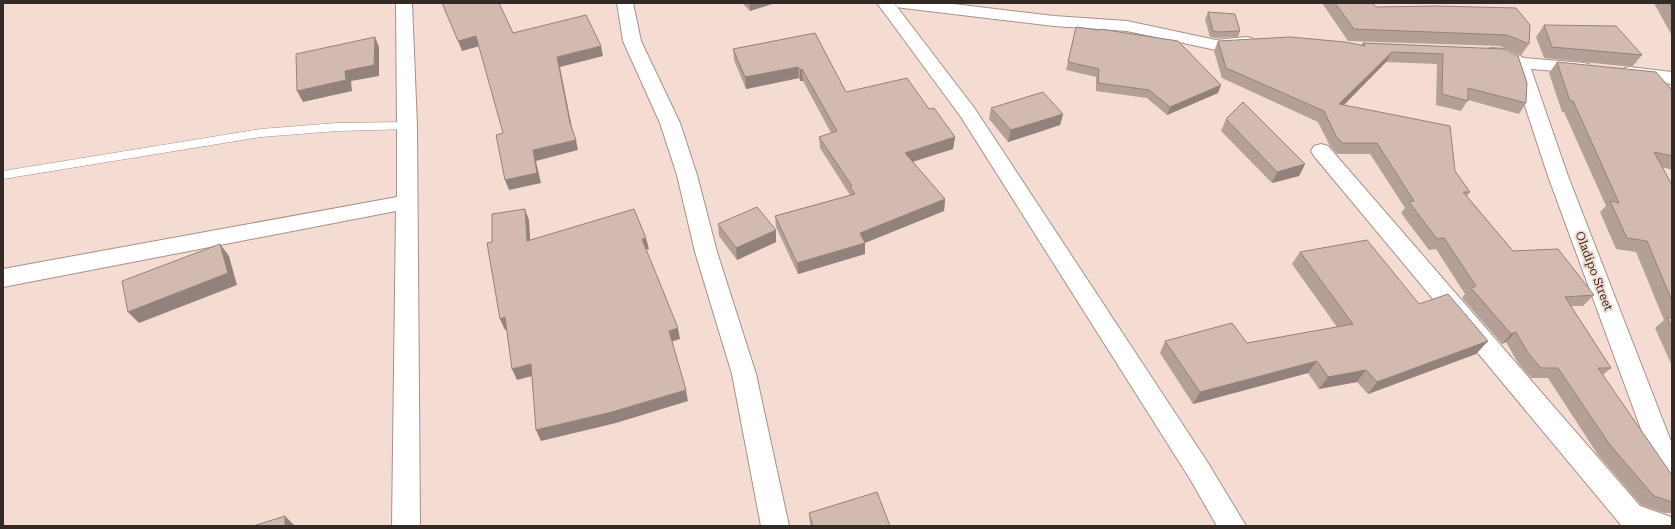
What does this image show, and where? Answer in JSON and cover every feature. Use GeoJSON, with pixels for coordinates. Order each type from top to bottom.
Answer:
{"type":"FeatureCollection","features":[{"type":"Feature","properties":{"kind":"street"},"geometry":{"type":"LineString","coordinates":[[404,3],[407,126],[406,526]]}},
{"type":"Feature","properties":{"kind":"street"},"geometry":{"type":"LineString","coordinates":[[625,3],[632,41],[670,123],[687,175],[706,252],[744,374],[776,526]]}},
{"type":"Feature","properties":{"kind":"street"},"geometry":{"type":"LineString","coordinates":[[885,3],[968,113],[1199,471],[1232,526]]}},
{"type":"Feature","properties":{"kind":"street"},"geometry":{"type":"LineString","coordinates":[[903,3],[1054,21],[1127,26],[1216,46],[1264,41]]}},
{"type":"Feature","properties":{"kind":"street"},"geometry":{"type":"LineString","coordinates":[[1477,52],[1500,53],[1520,63],[1672,78]]}},
{"type":"Feature","properties":{"kind":"street","name":"Oladipo Street"},"geometry":{"type":"LineString","coordinates":[[1520,63],[1558,176],[1672,478]]}},
{"type":"Feature","properties":{"kind":"street"},"geometry":{"type":"LineString","coordinates":[[1321,151],[1632,516],[1661,526]]}},
{"type":"Feature","properties":{"kind":"street"},"geometry":{"type":"LineString","coordinates":[[3,278],[407,202]]}},
{"type":"Feature","properties":{"kind":"lane"},"geometry":{"type":"LineString","coordinates":[[3,175],[261,133],[337,127],[407,126]]}},
{"type":"Feature","properties":{"kind":"building"},"geometry":{"type":"Polygon","coordinates":[[[442,3],[499,3],[513,33],[586,15],[601,46],[557,57],[570,123],[576,140],[533,150],[537,173],[505,180],[496,135],[503,133],[476,36],[458,41],[442,3]]]}},
{"type":"Feature","properties":{"kind":"building"},"geometry":{"type":"Polygon","coordinates":[[[1335,3],[1372,3],[1376,7],[1437,6],[1516,8],[1530,25],[1529,44],[1507,35],[1354,29],[1335,3]]]}},
{"type":"Feature","properties":{"kind":"building"},"geometry":{"type":"Polygon","coordinates":[[[1208,12],[1235,14],[1240,31],[1213,31],[1208,12]]]}},
{"type":"Feature","properties":{"kind":"building"},"geometry":{"type":"Polygon","coordinates":[[[1544,25],[1616,26],[1642,55],[1552,47],[1544,25]]]}},
{"type":"Feature","properties":{"kind":"building"},"geometry":{"type":"Polygon","coordinates":[[[1076,27],[1100,29],[1178,41],[1221,85],[1170,107],[1149,90],[1098,83],[1099,69],[1068,62],[1076,27]]]}},
{"type":"Feature","properties":{"kind":"building"},"geometry":{"type":"Polygon","coordinates":[[[815,33],[846,92],[907,78],[929,109],[934,108],[955,137],[905,153],[945,199],[860,233],[865,243],[797,263],[775,216],[855,194],[850,187],[852,186],[819,137],[837,131],[802,69],[800,70],[798,67],[745,77],[733,49],[815,33]]]}},
{"type":"Feature","properties":{"kind":"building"},"geometry":{"type":"Polygon","coordinates":[[[375,37],[374,65],[345,71],[346,80],[297,91],[296,54],[375,37]]]}},
{"type":"Feature","properties":{"kind":"building"},"geometry":{"type":"Polygon","coordinates":[[[1290,37],[1345,42],[1365,46],[1363,43],[1504,49],[1518,56],[1527,83],[1526,103],[1468,88],[1468,101],[1442,94],[1443,54],[1392,52],[1339,104],[1450,126],[1455,171],[1470,192],[1463,192],[1513,251],[1558,249],[1594,295],[1565,297],[1611,368],[1598,368],[1672,475],[1672,502],[1654,496],[1610,445],[1558,368],[1541,368],[1528,353],[1516,332],[1511,334],[1471,288],[1476,286],[1444,238],[1437,239],[1409,202],[1414,201],[1377,143],[1342,143],[1336,136],[1324,111],[1226,68],[1218,41],[1290,37]]]}},
{"type":"Feature","properties":{"kind":"building"},"geometry":{"type":"Polygon","coordinates":[[[1557,62],[1656,72],[1671,89],[1672,156],[1654,152],[1672,185],[1672,301],[1647,241],[1627,238],[1610,201],[1619,203],[1573,101],[1570,101],[1557,62]]]}},
{"type":"Feature","properties":{"kind":"building"},"geometry":{"type":"Polygon","coordinates":[[[1043,92],[1063,114],[1011,130],[991,108],[1043,92]]]}},
{"type":"Feature","properties":{"kind":"building"},"geometry":{"type":"Polygon","coordinates":[[[1243,102],[1305,164],[1277,172],[1226,119],[1243,102]]]}},
{"type":"Feature","properties":{"kind":"building"},"geometry":{"type":"Polygon","coordinates":[[[757,207],[776,230],[736,248],[718,224],[757,207]]]}},
{"type":"Feature","properties":{"kind":"building"},"geometry":{"type":"Polygon","coordinates":[[[525,209],[527,241],[634,209],[646,238],[642,239],[678,328],[669,331],[686,390],[612,412],[536,430],[531,364],[512,369],[505,317],[500,319],[487,243],[492,242],[492,214],[525,209]]]}},
{"type":"Feature","properties":{"kind":"building"},"geometry":{"type":"Polygon","coordinates":[[[1367,240],[1419,304],[1448,294],[1488,341],[1377,382],[1366,370],[1328,377],[1317,361],[1200,392],[1165,341],[1232,323],[1247,343],[1353,324],[1300,252],[1367,240]]]}},
{"type":"Feature","properties":{"kind":"building"},"geometry":{"type":"Polygon","coordinates":[[[220,244],[228,273],[128,312],[122,281],[220,244]]]}},
{"type":"Feature","properties":{"kind":"building"},"geometry":{"type":"Polygon","coordinates":[[[1667,317],[1672,318],[1672,328],[1667,317]]]}},
{"type":"Feature","properties":{"kind":"building"},"geometry":{"type":"Polygon","coordinates":[[[877,492],[890,526],[813,526],[809,513],[877,492]]]}},
{"type":"Feature","properties":{"kind":"building"},"geometry":{"type":"Polygon","coordinates":[[[285,516],[285,526],[253,526],[285,516]]]}}]}
